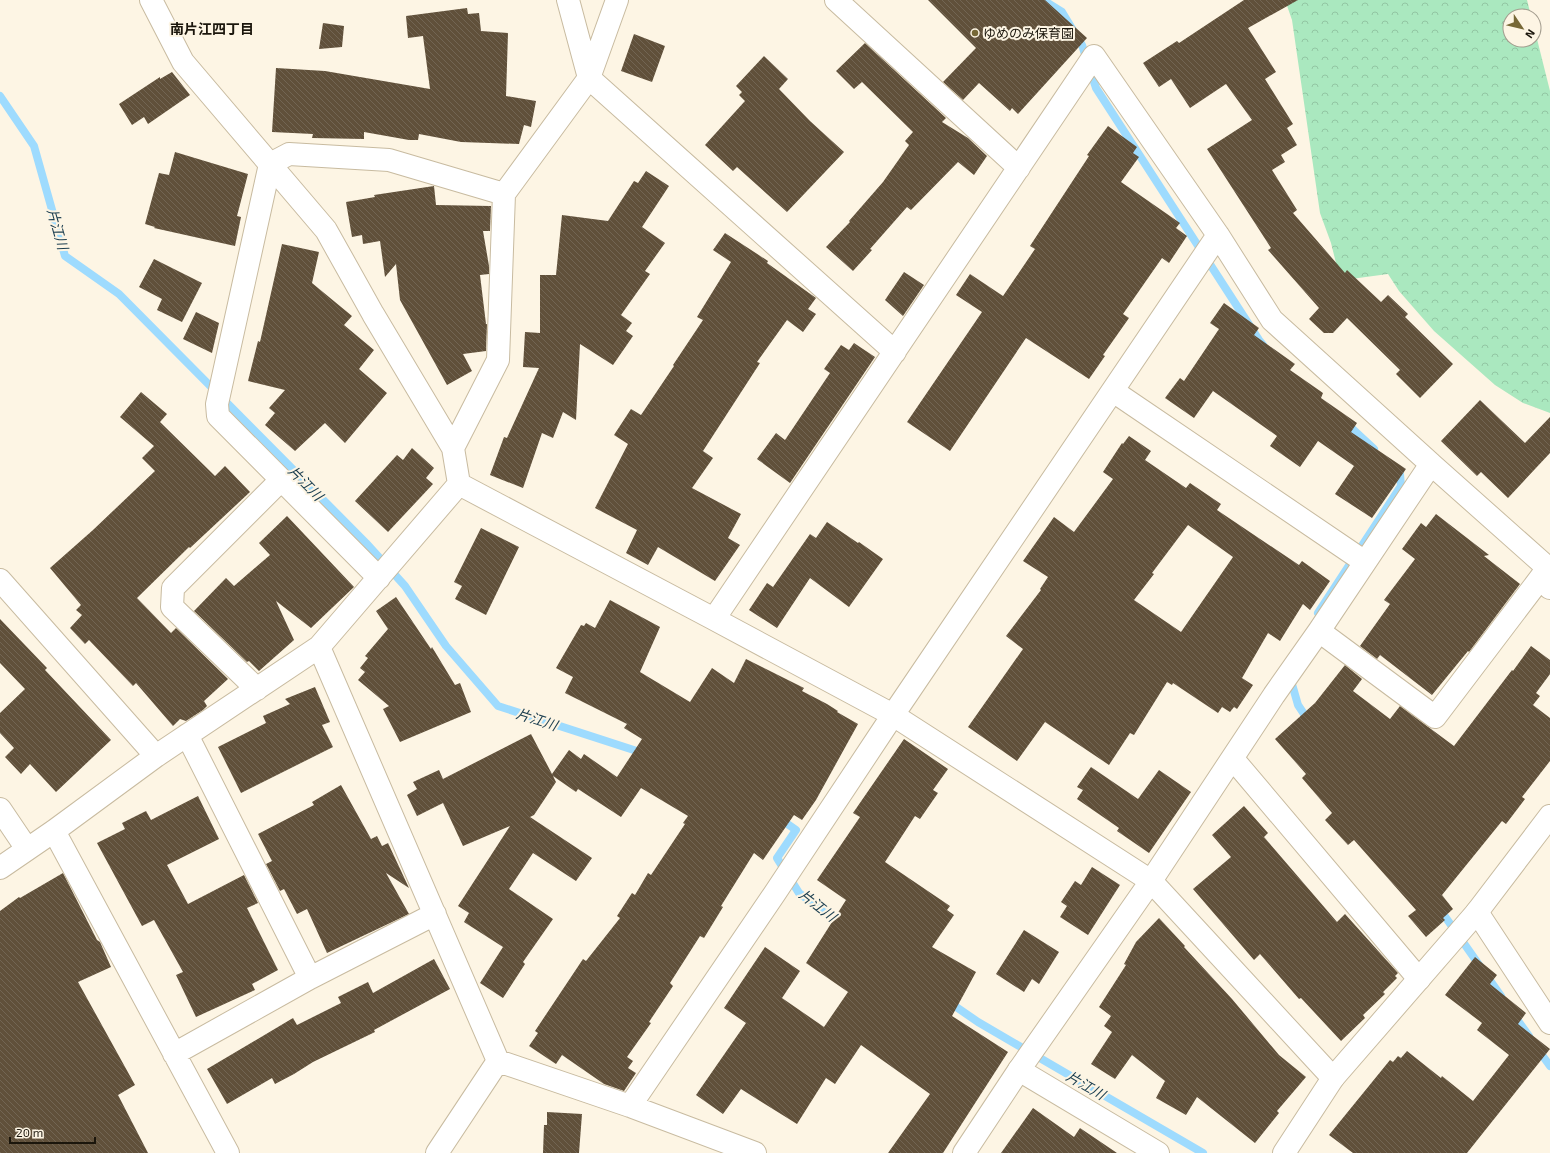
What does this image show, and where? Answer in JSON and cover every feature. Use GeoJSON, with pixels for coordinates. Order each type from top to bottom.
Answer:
{"type":"FeatureCollection","features":[{"type":"Feature","properties":{"kind":"street"},"geometry":{"type":"LineString","coordinates":[[151,0],[183,62],[326,230],[373,314],[453,448],[459,484]]}},
{"type":"Feature","properties":{"kind":"street"},"geometry":{"type":"LineString","coordinates":[[568,0],[589,78],[894,352]]}},
{"type":"Feature","properties":{"kind":"street"},"geometry":{"type":"LineString","coordinates":[[453,448],[498,360],[504,194],[589,78],[617,0]]}},
{"type":"Feature","properties":{"kind":"street"},"geometry":{"type":"LineString","coordinates":[[836,0],[1019,168]]}},
{"type":"Feature","properties":{"kind":"street"},"geometry":{"type":"LineString","coordinates":[[714,619],[1094,56],[1218,235],[1272,320],[1431,464],[1549,575],[1436,717],[1319,632]]}},
{"type":"Feature","properties":{"kind":"street"},"geometry":{"type":"LineString","coordinates":[[379,578],[218,416],[216,404],[270,164],[289,154],[389,160],[504,194]]}},
{"type":"Feature","properties":{"kind":"street"},"geometry":{"type":"LineString","coordinates":[[630,1106],[1218,235]]}},
{"type":"Feature","properties":{"kind":"street"},"geometry":{"type":"LineString","coordinates":[[1113,391],[1365,562]]}},
{"type":"Feature","properties":{"kind":"street"},"geometry":{"type":"LineString","coordinates":[[964,1153],[1019,1070],[1151,881],[1274,695],[1319,632],[1431,464]]}},
{"type":"Feature","properties":{"kind":"street"},"geometry":{"type":"LineString","coordinates":[[257,689],[172,607],[173,588],[281,480]]}},
{"type":"Feature","properties":{"kind":"street"},"geometry":{"type":"LineString","coordinates":[[459,484],[893,715],[1151,881],[1333,1078]]}},
{"type":"Feature","properties":{"kind":"street"},"geometry":{"type":"LineString","coordinates":[[0,868],[54,831],[156,756],[319,647],[459,484]]}},
{"type":"Feature","properties":{"kind":"street"},"geometry":{"type":"LineString","coordinates":[[0,580],[156,756]]}},
{"type":"Feature","properties":{"kind":"street"},"geometry":{"type":"LineString","coordinates":[[319,647],[498,1061],[630,1106],[755,1153]]}},
{"type":"Feature","properties":{"kind":"street"},"geometry":{"type":"LineString","coordinates":[[187,735],[310,978]]}},
{"type":"Feature","properties":{"kind":"street"},"geometry":{"type":"LineString","coordinates":[[1233,759],[1420,979]]}},
{"type":"Feature","properties":{"kind":"street"},"geometry":{"type":"LineString","coordinates":[[0,809],[27,849]]}},
{"type":"Feature","properties":{"kind":"street"},"geometry":{"type":"LineString","coordinates":[[1284,1153],[1333,1078],[1472,918],[1550,816]]}},
{"type":"Feature","properties":{"kind":"street"},"geometry":{"type":"LineString","coordinates":[[54,831],[228,1153]]}},
{"type":"Feature","properties":{"kind":"street"},"geometry":{"type":"LineString","coordinates":[[174,1054],[310,978],[435,914]]}},
{"type":"Feature","properties":{"kind":"street"},"geometry":{"type":"LineString","coordinates":[[1472,918],[1550,1023]]}},
{"type":"Feature","properties":{"kind":"street"},"geometry":{"type":"LineString","coordinates":[[437,1153],[498,1061]]}},
{"type":"Feature","properties":{"kind":"street"},"geometry":{"type":"LineString","coordinates":[[1019,1070],[1158,1153]]}},
{"type":"Feature","properties":{"kind":"green space"},"geometry":{"type":"Polygon","coordinates":[[[1285,0],[1527,0],[1529,8],[1502,8],[1502,48],[1539,48],[1550,91],[1550,413],[1523,403],[1495,385],[1434,331],[1399,291],[1388,274],[1351,279],[1337,267],[1331,243],[1320,213],[1292,20],[1285,0]]]}},
{"type":"Feature","properties":{"kind":"building"},"geometry":{"type":"Polygon","coordinates":[[[928,0],[1045,0],[1087,38],[1018,114],[1012,108],[1010,111],[979,83],[963,100],[943,82],[976,48],[928,0]]]}},
{"type":"Feature","properties":{"kind":"building"},"geometry":{"type":"Polygon","coordinates":[[[1244,0],[1298,0],[1248,28],[1276,72],[1265,79],[1293,124],[1287,128],[1297,145],[1281,155],[1285,162],[1272,170],[1297,210],[1293,213],[1345,273],[1347,270],[1381,302],[1388,295],[1408,314],[1405,317],[1453,364],[1420,398],[1396,374],[1400,370],[1347,318],[1333,333],[1324,333],[1309,319],[1319,308],[1268,250],[1271,248],[1207,149],[1252,120],[1226,84],[1190,108],[1171,79],[1159,87],[1143,63],[1177,41],[1179,43],[1244,0]]]}},
{"type":"Feature","properties":{"kind":"building"},"geometry":{"type":"Polygon","coordinates":[[[467,8],[468,14],[479,13],[481,31],[508,33],[506,96],[536,101],[531,127],[524,125],[519,144],[461,142],[419,134],[418,140],[409,140],[364,132],[364,139],[312,138],[313,134],[272,132],[276,68],[325,71],[430,89],[423,36],[408,38],[406,16],[467,8]]]}},
{"type":"Feature","properties":{"kind":"building"},"geometry":{"type":"Polygon","coordinates":[[[323,23],[344,26],[342,47],[319,49],[323,23]]]}},
{"type":"Feature","properties":{"kind":"building"},"geometry":{"type":"Polygon","coordinates":[[[634,34],[665,46],[652,82],[621,71],[634,34]]]}},
{"type":"Feature","properties":{"kind":"building"},"geometry":{"type":"Polygon","coordinates":[[[865,43],[946,118],[942,122],[968,138],[987,156],[974,175],[958,162],[911,210],[907,207],[853,271],[826,247],[850,222],[849,221],[883,182],[909,145],[905,141],[913,132],[862,82],[854,89],[836,71],[865,43]]]}},
{"type":"Feature","properties":{"kind":"building"},"geometry":{"type":"Polygon","coordinates":[[[764,56],[788,79],[779,89],[810,121],[844,152],[787,212],[737,167],[733,171],[705,145],[745,101],[739,95],[742,92],[736,86],[764,56]]]}},
{"type":"Feature","properties":{"kind":"building"},"geometry":{"type":"Polygon","coordinates":[[[172,72],[190,95],[148,124],[144,117],[132,125],[119,104],[160,77],[160,79],[172,72]]]}},
{"type":"Feature","properties":{"kind":"building"},"geometry":{"type":"Polygon","coordinates":[[[1108,126],[1137,147],[1133,153],[1139,157],[1121,182],[1180,223],[1176,228],[1187,236],[1169,263],[1162,258],[1123,314],[1129,318],[1103,355],[1105,356],[1089,379],[1026,338],[950,451],[907,422],[982,312],[956,295],[970,274],[1003,296],[1035,249],[1030,246],[1089,156],[1087,155],[1108,126]]]}},
{"type":"Feature","properties":{"kind":"building"},"geometry":{"type":"Polygon","coordinates":[[[175,152],[248,174],[237,216],[241,217],[235,246],[154,228],[155,227],[145,224],[159,173],[169,175],[175,152]]]}},
{"type":"Feature","properties":{"kind":"building"},"geometry":{"type":"Polygon","coordinates":[[[646,171],[669,186],[642,227],[665,243],[645,271],[650,274],[621,315],[632,323],[626,331],[633,336],[613,365],[580,344],[576,420],[563,412],[553,438],[542,433],[523,488],[490,475],[504,437],[507,438],[539,368],[523,367],[525,332],[540,333],[540,275],[556,275],[562,215],[608,221],[634,181],[638,183],[646,171]]]}},
{"type":"Feature","properties":{"kind":"building"},"geometry":{"type":"Polygon","coordinates":[[[434,186],[436,205],[491,206],[490,231],[483,231],[489,274],[480,275],[487,324],[486,351],[463,354],[472,371],[447,385],[400,300],[396,264],[385,277],[380,241],[363,244],[362,235],[352,237],[346,202],[375,197],[374,195],[434,186]]]}},
{"type":"Feature","properties":{"kind":"building"},"geometry":{"type":"Polygon","coordinates":[[[725,233],[768,261],[767,263],[816,298],[808,309],[816,314],[803,332],[787,320],[757,362],[760,363],[703,451],[713,458],[692,488],[741,514],[728,538],[740,545],[715,581],[658,547],[648,565],[626,553],[637,530],[595,508],[628,444],[614,435],[631,409],[641,415],[703,320],[697,317],[731,262],[713,250],[725,233]]]}},
{"type":"Feature","properties":{"kind":"building"},"geometry":{"type":"Polygon","coordinates":[[[282,244],[319,252],[312,283],[352,316],[344,325],[374,350],[359,369],[387,393],[345,443],[325,423],[295,451],[265,425],[275,413],[269,408],[285,390],[248,381],[258,341],[260,342],[282,244]]]}},
{"type":"Feature","properties":{"kind":"building"},"geometry":{"type":"Polygon","coordinates":[[[154,259],[202,283],[182,322],[157,310],[162,299],[139,287],[154,259]]]}},
{"type":"Feature","properties":{"kind":"building"},"geometry":{"type":"Polygon","coordinates":[[[904,272],[924,285],[903,316],[885,300],[904,272]]]}},
{"type":"Feature","properties":{"kind":"building"},"geometry":{"type":"Polygon","coordinates":[[[1224,303],[1259,328],[1254,335],[1295,364],[1290,370],[1323,393],[1321,398],[1357,423],[1351,432],[1406,469],[1372,518],[1335,494],[1354,466],[1318,441],[1300,467],[1270,446],[1277,436],[1213,391],[1194,418],[1165,398],[1180,378],[1184,381],[1219,329],[1210,323],[1224,303]]]}},
{"type":"Feature","properties":{"kind":"building"},"geometry":{"type":"Polygon","coordinates":[[[196,312],[219,323],[212,353],[183,339],[196,312]]]}},
{"type":"Feature","properties":{"kind":"building"},"geometry":{"type":"Polygon","coordinates":[[[854,343],[875,357],[790,483],[757,459],[776,433],[785,440],[830,373],[824,369],[841,345],[849,350],[854,343]]]}},
{"type":"Feature","properties":{"kind":"building"},"geometry":{"type":"Polygon","coordinates":[[[141,392],[167,414],[160,422],[215,476],[225,466],[250,492],[190,548],[189,547],[137,598],[171,633],[176,628],[228,679],[204,701],[207,706],[203,710],[186,721],[180,719],[173,726],[136,683],[133,686],[89,640],[85,644],[70,628],[82,615],[76,610],[81,605],[50,568],[93,530],[155,471],[142,458],[154,446],[120,417],[141,392]]]}},
{"type":"Feature","properties":{"kind":"building"},"geometry":{"type":"Polygon","coordinates":[[[1480,400],[1525,443],[1550,417],[1550,453],[1508,498],[1481,472],[1477,476],[1441,441],[1480,400]]]}},
{"type":"Feature","properties":{"kind":"building"},"geometry":{"type":"Polygon","coordinates":[[[1129,436],[1151,451],[1145,460],[1186,488],[1190,483],[1221,504],[1217,510],[1299,565],[1302,561],[1330,581],[1310,610],[1303,604],[1280,641],[1268,633],[1242,678],[1253,685],[1237,709],[1234,707],[1230,712],[1222,707],[1218,713],[1173,683],[1172,685],[1167,682],[1134,735],[1130,733],[1109,765],[1045,722],[1017,761],[968,727],[1023,649],[1006,636],[1041,590],[1040,589],[1048,577],[1023,561],[1054,517],[1074,532],[1113,479],[1103,472],[1122,443],[1123,444],[1129,436]],[[1188,525],[1134,600],[1181,632],[1233,557],[1188,525]]]}},
{"type":"Feature","properties":{"kind":"building"},"geometry":{"type":"Polygon","coordinates":[[[412,448],[434,468],[426,478],[433,484],[388,532],[355,501],[397,455],[403,460],[412,448]]]}},
{"type":"Feature","properties":{"kind":"building"},"geometry":{"type":"Polygon","coordinates":[[[1436,514],[1489,555],[1484,556],[1520,584],[1469,652],[1468,651],[1432,695],[1380,655],[1377,659],[1360,646],[1390,604],[1384,600],[1415,559],[1402,549],[1421,523],[1426,527],[1436,514]]]}},
{"type":"Feature","properties":{"kind":"building"},"geometry":{"type":"Polygon","coordinates":[[[287,516],[354,587],[311,628],[276,601],[294,640],[259,671],[249,661],[247,662],[194,611],[226,578],[234,586],[270,555],[259,543],[287,516]]]}},
{"type":"Feature","properties":{"kind":"building"},"geometry":{"type":"Polygon","coordinates":[[[827,522],[883,559],[849,607],[810,578],[777,628],[749,610],[767,583],[773,587],[810,534],[816,538],[827,522]]]}},
{"type":"Feature","properties":{"kind":"building"},"geometry":{"type":"Polygon","coordinates":[[[481,528],[519,547],[486,615],[455,599],[462,586],[454,582],[481,528]]]}},
{"type":"Feature","properties":{"kind":"building"},"geometry":{"type":"Polygon","coordinates":[[[396,597],[431,649],[432,647],[455,685],[460,683],[471,712],[400,742],[383,709],[389,706],[358,680],[365,672],[360,668],[368,658],[365,656],[388,629],[376,611],[396,597]]]}},
{"type":"Feature","properties":{"kind":"building"},"geometry":{"type":"Polygon","coordinates":[[[610,600],[660,627],[640,672],[690,702],[712,668],[734,683],[746,659],[804,688],[802,691],[827,704],[838,711],[837,712],[858,724],[816,800],[802,820],[794,815],[763,860],[754,853],[721,906],[723,907],[704,938],[700,936],[670,983],[673,986],[649,1022],[651,1023],[627,1057],[633,1061],[628,1068],[636,1073],[624,1091],[604,1084],[562,1055],[556,1064],[529,1046],[538,1033],[535,1031],[583,959],[586,961],[620,918],[617,916],[632,893],[635,895],[648,873],[651,875],[685,824],[683,823],[688,816],[641,788],[621,817],[578,789],[576,792],[553,776],[556,782],[534,815],[530,817],[592,858],[576,881],[533,853],[509,889],[553,919],[523,962],[525,964],[503,998],[480,983],[503,947],[464,922],[469,913],[458,906],[510,826],[463,846],[443,803],[417,816],[407,795],[417,789],[413,782],[439,770],[443,779],[531,734],[552,774],[569,750],[581,759],[584,754],[617,777],[642,739],[624,728],[627,724],[565,693],[573,677],[556,668],[581,625],[584,626],[586,623],[595,628],[610,600]]]}},
{"type":"Feature","properties":{"kind":"building"},"geometry":{"type":"Polygon","coordinates":[[[0,619],[47,668],[45,670],[111,740],[56,792],[30,764],[21,774],[5,757],[14,748],[0,733],[0,713],[25,689],[0,663],[0,619]]]}},
{"type":"Feature","properties":{"kind":"building"},"geometry":{"type":"Polygon","coordinates":[[[1531,646],[1550,660],[1550,674],[1536,693],[1540,696],[1533,705],[1550,718],[1550,761],[1522,797],[1525,799],[1506,824],[1502,821],[1442,895],[1453,909],[1443,918],[1445,920],[1426,937],[1408,916],[1416,910],[1354,840],[1348,845],[1325,820],[1332,813],[1302,778],[1306,774],[1275,739],[1315,703],[1345,665],[1362,679],[1353,691],[1390,719],[1400,706],[1454,746],[1531,646]]]}},
{"type":"Feature","properties":{"kind":"building"},"geometry":{"type":"Polygon","coordinates":[[[315,687],[330,722],[322,725],[333,747],[241,793],[218,747],[266,723],[263,716],[290,704],[285,699],[315,687]]]}},
{"type":"Feature","properties":{"kind":"building"},"geometry":{"type":"Polygon","coordinates":[[[904,739],[948,769],[933,790],[938,793],[920,819],[915,816],[885,862],[950,906],[947,910],[954,915],[932,947],[976,972],[952,1016],[1008,1052],[943,1153],[888,1153],[930,1094],[861,1045],[835,1084],[826,1078],[797,1124],[741,1089],[723,1114],[696,1095],[746,1023],[724,1008],[765,947],[800,971],[782,998],[824,1027],[848,992],[806,963],[846,900],[817,880],[860,817],[853,813],[904,739]]]}},
{"type":"Feature","properties":{"kind":"building"},"geometry":{"type":"Polygon","coordinates":[[[1091,767],[1138,799],[1159,770],[1191,792],[1149,853],[1117,831],[1119,828],[1077,799],[1083,790],[1077,787],[1091,767]]]}},
{"type":"Feature","properties":{"kind":"building"},"geometry":{"type":"Polygon","coordinates":[[[341,785],[371,839],[377,836],[382,846],[388,843],[409,888],[386,873],[409,914],[327,953],[307,909],[297,914],[284,889],[280,891],[266,864],[272,861],[258,834],[314,805],[312,802],[341,785]]]}},
{"type":"Feature","properties":{"kind":"building"},"geometry":{"type":"Polygon","coordinates":[[[198,796],[219,839],[167,865],[188,904],[244,875],[258,903],[247,908],[278,970],[252,984],[255,990],[196,1017],[176,975],[183,972],[154,920],[142,926],[97,843],[125,829],[122,823],[146,811],[151,820],[198,796]]]}},
{"type":"Feature","properties":{"kind":"building"},"geometry":{"type":"Polygon","coordinates":[[[1244,806],[1268,833],[1264,837],[1337,922],[1345,914],[1398,973],[1395,976],[1397,978],[1383,992],[1385,994],[1363,1015],[1365,1018],[1341,1041],[1301,998],[1299,999],[1260,954],[1254,960],[1193,889],[1231,857],[1212,835],[1244,806]]]}},
{"type":"Feature","properties":{"kind":"building"},"geometry":{"type":"Polygon","coordinates":[[[1092,867],[1120,885],[1088,935],[1060,917],[1067,906],[1061,902],[1075,881],[1081,885],[1092,867]]]}},
{"type":"Feature","properties":{"kind":"building"},"geometry":{"type":"Polygon","coordinates":[[[63,873],[97,940],[100,942],[111,967],[78,982],[135,1085],[118,1095],[148,1153],[0,1153],[0,911],[19,897],[20,898],[63,873]]]}},
{"type":"Feature","properties":{"kind":"building"},"geometry":{"type":"Polygon","coordinates":[[[1159,918],[1232,999],[1279,1055],[1306,1077],[1277,1111],[1279,1113],[1255,1143],[1197,1097],[1186,1115],[1156,1098],[1165,1081],[1132,1055],[1115,1079],[1091,1064],[1112,1032],[1104,1026],[1111,1016],[1099,1007],[1126,965],[1124,964],[1136,942],[1159,918]]]}},
{"type":"Feature","properties":{"kind":"building"},"geometry":{"type":"Polygon","coordinates":[[[1024,930],[1059,952],[1039,984],[1032,979],[1024,992],[996,974],[1024,930]]]}},
{"type":"Feature","properties":{"kind":"building"},"geometry":{"type":"Polygon","coordinates":[[[1475,957],[1497,975],[1490,984],[1526,1013],[1518,1024],[1550,1049],[1467,1153],[1353,1153],[1329,1135],[1390,1060],[1393,1062],[1398,1056],[1401,1058],[1407,1051],[1441,1078],[1442,1076],[1473,1101],[1509,1055],[1477,1030],[1482,1023],[1445,995],[1475,957]]]}},
{"type":"Feature","properties":{"kind":"building"},"geometry":{"type":"Polygon","coordinates":[[[434,959],[450,989],[374,1030],[375,1032],[313,1062],[275,1084],[272,1078],[227,1104],[207,1069],[293,1018],[297,1025],[341,1003],[338,997],[368,982],[373,993],[434,959]]]}},
{"type":"Feature","properties":{"kind":"building"},"geometry":{"type":"Polygon","coordinates":[[[1033,1108],[1074,1137],[1080,1128],[1117,1153],[1001,1153],[1033,1108]]]}},
{"type":"Feature","properties":{"kind":"building"},"geometry":{"type":"Polygon","coordinates":[[[547,1112],[582,1114],[579,1153],[543,1153],[544,1125],[547,1125],[547,1112]]]}},
{"type":"Feature","properties":{"kind":"waterway"},"geometry":{"type":"LineString","coordinates":[[1043,0],[1062,12],[1082,45],[1096,88],[1263,345]]}},
{"type":"Feature","properties":{"kind":"waterway","name":"片江川"},"geometry":{"type":"LineString","coordinates":[[0,96],[34,146],[65,256],[119,294],[366,543],[405,586],[446,646],[498,706],[643,753]]}},
{"type":"Feature","properties":{"kind":"waterway"},"geometry":{"type":"LineString","coordinates":[[1346,423],[1374,449]]}},
{"type":"Feature","properties":{"kind":"waterway"},"geometry":{"type":"LineString","coordinates":[[1318,613],[1401,486],[1400,474],[1395,470]]}},
{"type":"Feature","properties":{"kind":"waterway"},"geometry":{"type":"LineString","coordinates":[[1290,677],[1298,705],[1310,723]]}},
{"type":"Feature","properties":{"kind":"waterway","name":"片江川"},"geometry":{"type":"LineString","coordinates":[[779,818],[796,830],[777,858],[799,893],[842,925]]}},
{"type":"Feature","properties":{"kind":"waterway"},"geometry":{"type":"LineString","coordinates":[[1439,908],[1501,996]]}},
{"type":"Feature","properties":{"kind":"waterway","name":"片江川"},"geometry":{"type":"LineString","coordinates":[[949,1002],[978,1022],[1203,1153]]}},
{"type":"Feature","properties":{"kind":"waterway"},"geometry":{"type":"LineString","coordinates":[[1513,1014],[1529,1036]]}},
{"type":"Feature","properties":{"kind":"waterway"},"geometry":{"type":"LineString","coordinates":[[1537,1048],[1550,1066]]}},
{"type":"Feature","properties":{"kind":"place","name":"ゆめのみ保育園"},"geometry":{"type":"Point","coordinates":[975,33]}},
{"type":"Feature","properties":{"kind":"district","name":"南片江四丁目"},"geometry":{"type":"Point","coordinates":[212,28]}}]}
